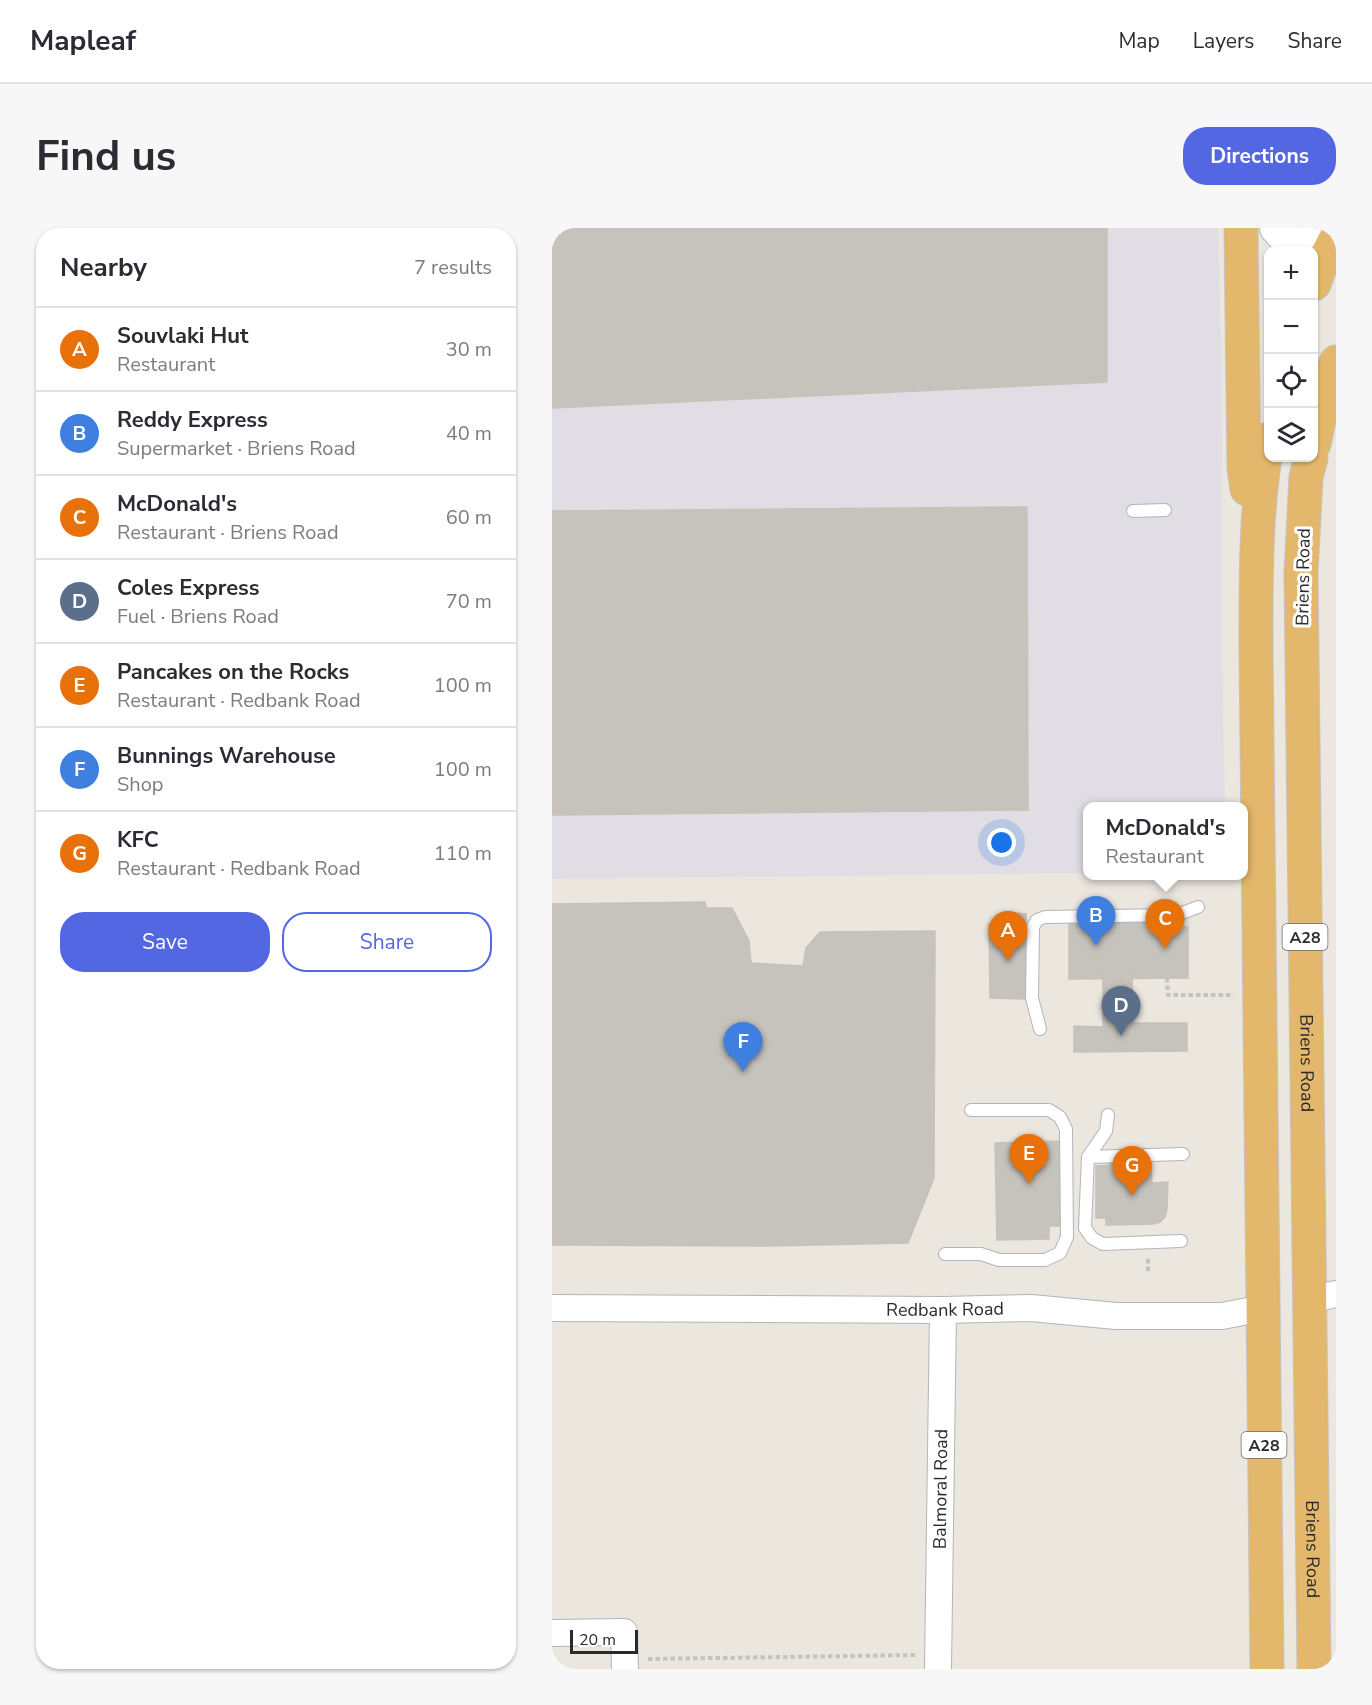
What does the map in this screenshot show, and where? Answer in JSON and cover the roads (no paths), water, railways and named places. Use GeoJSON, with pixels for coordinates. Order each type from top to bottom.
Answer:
{"type":"FeatureCollection","features":[{"type":"Feature","properties":{"kind":"highway"},"geometry":{"type":"LineString","coordinates":[[1241,228],[1244,468],[1256,547]]}},
{"type":"Feature","properties":{"kind":"highway"},"geometry":{"type":"LineString","coordinates":[[1318,425],[1336,362]]}},
{"type":"Feature","properties":{"kind":"highway","name":"A28"},"geometry":{"type":"LineString","coordinates":[[1264,462],[1256,547],[1250,807],[1264,1308],[1267,1669]]}},
{"type":"Feature","properties":{"kind":"highway","name":"Briens Road"},"geometry":{"type":"LineString","coordinates":[[1310,462],[1306,477],[1301,573],[1322,1297],[1314,1669]]}},
{"type":"Feature","properties":{"kind":"highway","name":"Redbank Road"},"geometry":{"type":"LineString","coordinates":[[1264,1308],[1322,1297]]}},
{"type":"Feature","properties":{"kind":"street"},"geometry":{"type":"LineString","coordinates":[[1276,228],[1322,257]]}},
{"type":"Feature","properties":{"kind":"street","name":"Redbank Road"},"geometry":{"type":"LineString","coordinates":[[552,1308],[943,1310],[1031,1308],[1116,1316],[1222,1316],[1264,1308]]}},
{"type":"Feature","properties":{"kind":"street","name":"Balmoral Road"},"geometry":{"type":"LineString","coordinates":[[938,1662],[943,1310]]}},
{"type":"Feature","properties":{"kind":"street"},"geometry":{"type":"LineString","coordinates":[[552,1634],[624,1632],[625,1664]]}},
{"type":"Feature","properties":{"kind":"lane"},"geometry":{"type":"LineString","coordinates":[[1133,511],[1166,510]]}},
{"type":"Feature","properties":{"kind":"lane"},"geometry":{"type":"LineString","coordinates":[[1040,1029],[1032,998],[1033,927],[1037,920],[1045,917],[1177,915],[1198,907]]}},
{"type":"Feature","properties":{"kind":"lane"},"geometry":{"type":"LineString","coordinates":[[945,1254],[981,1254],[999,1260],[1045,1260],[1060,1253],[1067,1237],[1066,1129],[1060,1116],[1049,1110],[971,1110]]}},
{"type":"Feature","properties":{"kind":"lane"},"geometry":{"type":"LineString","coordinates":[[1108,1115],[1106,1131],[1088,1157],[1085,1228],[1092,1238],[1103,1244],[1181,1241]]}},
{"type":"Feature","properties":{"kind":"lane"},"geometry":{"type":"LineString","coordinates":[[1088,1157],[1183,1154]]}},
{"type":"Feature","properties":{"kind":"place","name":"Reddy Express"},"geometry":{"type":"Point","coordinates":[1096,946]}},
{"type":"Feature","properties":{"kind":"place","name":"McDonald's"},"geometry":{"type":"Point","coordinates":[1165,949]}},
{"type":"Feature","properties":{"kind":"place","name":"Souvlaki Hut"},"geometry":{"type":"Point","coordinates":[1008,961]}},
{"type":"Feature","properties":{"kind":"place","name":"Coles Express"},"geometry":{"type":"Point","coordinates":[1121,1036]}},
{"type":"Feature","properties":{"kind":"place","name":"Bunnings Warehouse"},"geometry":{"type":"Point","coordinates":[743,1072]}},
{"type":"Feature","properties":{"kind":"place","name":"Pancakes on the Rocks"},"geometry":{"type":"Point","coordinates":[1029,1184]}},
{"type":"Feature","properties":{"kind":"place","name":"KFC"},"geometry":{"type":"Point","coordinates":[1132,1196]}}]}
